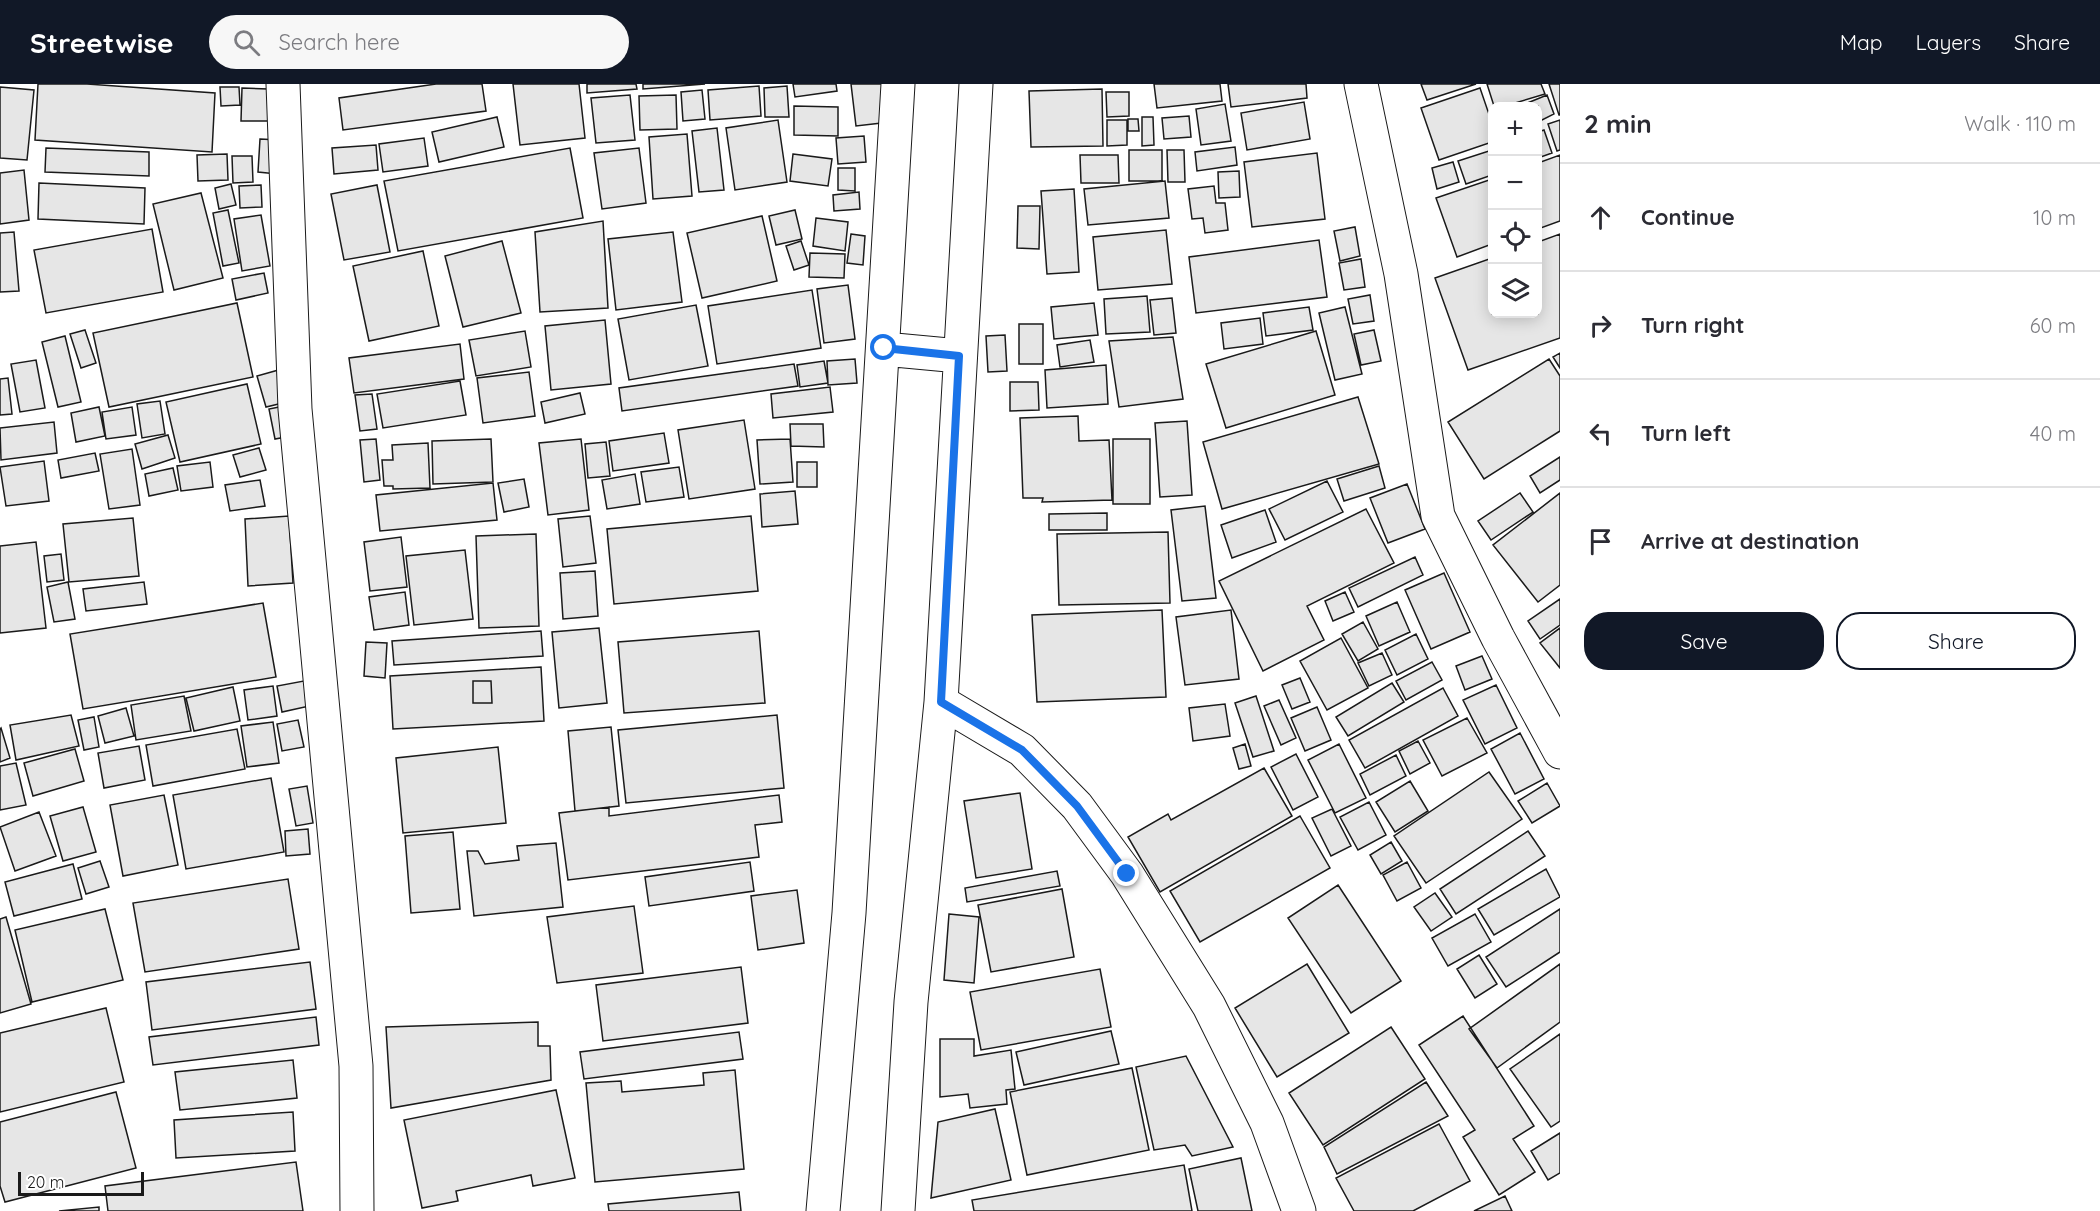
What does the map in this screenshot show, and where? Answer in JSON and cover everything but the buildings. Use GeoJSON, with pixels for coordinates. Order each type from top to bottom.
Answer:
{"type":"FeatureCollection","features":[{"type":"Feature","properties":{"kind":"street"},"geometry":{"type":"LineString","coordinates":[[283,84],[295,409],[356,1066],[357,1211]]}},
{"type":"Feature","properties":{"kind":"street"},"geometry":{"type":"LineString","coordinates":[[823,1211],[849,913],[898,84]]}},
{"type":"Feature","properties":{"kind":"street"},"geometry":{"type":"LineString","coordinates":[[898,1211],[911,1002],[941,702],[976,84]]}},
{"type":"Feature","properties":{"kind":"street"},"geometry":{"type":"LineString","coordinates":[[1361,84],[1401,274],[1438,516],[1498,638],[1560,753]]}},
{"type":"Feature","properties":{"kind":"street"},"geometry":{"type":"LineString","coordinates":[[884,348],[959,356]]}},
{"type":"Feature","properties":{"kind":"street"},"geometry":{"type":"LineString","coordinates":[[941,702],[1022,750],[1077,806],[1127,874],[1209,1006],[1266,1123],[1299,1211]]}},
{"type":"Feature","properties":{"kind":"route"},"geometry":{"type":"LineString","coordinates":[[884,348],[959,356],[941,702],[1022,750],[1077,806],[1127,874]]}}]}
